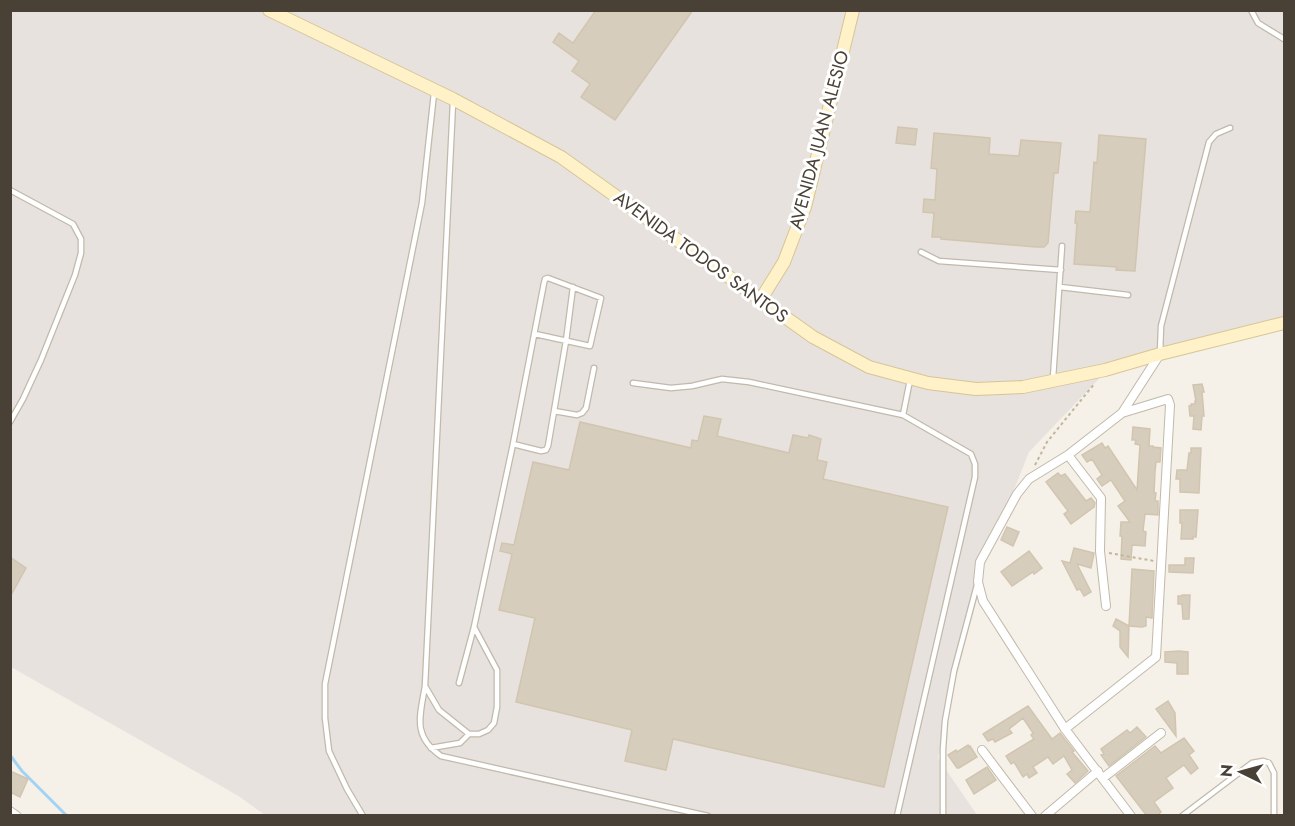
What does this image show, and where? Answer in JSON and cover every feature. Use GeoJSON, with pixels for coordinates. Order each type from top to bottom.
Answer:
{"type":"FeatureCollection","features":[{"type":"Feature","properties":{"kind":"street","name":"AVENIDA TODOS SANTOS"},"geometry":{"type":"LineString","coordinates":[[269,10],[453,99],[561,157],[813,337],[869,367],[928,383],[976,389],[1023,387],[1106,370],[1284,323]]}},
{"type":"Feature","properties":{"kind":"street","name":"AVENIDA JUAN ALESIO"},"geometry":{"type":"LineString","coordinates":[[761,299],[784,262],[805,207],[853,10]]}},
{"type":"Feature","properties":{"kind":"street"},"geometry":{"type":"LineString","coordinates":[[1131,816],[1065,729],[983,601],[978,582],[980,562],[1017,494],[1029,479],[1068,454],[1122,413],[1160,354]]}},
{"type":"Feature","properties":{"kind":"street"},"geometry":{"type":"LineString","coordinates":[[1065,729],[1156,657],[1170,405],[1168,399],[1122,413]]}},
{"type":"Feature","properties":{"kind":"street"},"geometry":{"type":"LineString","coordinates":[[1068,454],[1101,498],[1100,551],[1106,606]]}},
{"type":"Feature","properties":{"kind":"street"},"geometry":{"type":"LineString","coordinates":[[1045,816],[1161,733]]}},
{"type":"Feature","properties":{"kind":"street"},"geometry":{"type":"LineString","coordinates":[[982,750],[1032,816]]}},
{"type":"Feature","properties":{"kind":"street"},"geometry":{"type":"LineString","coordinates":[[10,811],[17,816]]}},
{"type":"Feature","properties":{"kind":"lane"},"geometry":{"type":"LineString","coordinates":[[1251,10],[1258,23],[1284,39]]}},
{"type":"Feature","properties":{"kind":"lane"},"geometry":{"type":"LineString","coordinates":[[363,816],[329,751],[325,718],[326,684],[422,203],[435,90]]}},
{"type":"Feature","properties":{"kind":"lane"},"geometry":{"type":"LineString","coordinates":[[453,99],[425,686],[419,722],[424,738],[430,748],[441,756],[708,816]]}},
{"type":"Feature","properties":{"kind":"lane"},"geometry":{"type":"LineString","coordinates":[[1160,354],[1161,326],[1209,142],[1216,134],[1230,128]]}},
{"type":"Feature","properties":{"kind":"lane"},"geometry":{"type":"LineString","coordinates":[[10,190],[73,224],[81,239],[81,253],[75,275],[41,360],[10,422]]}},
{"type":"Feature","properties":{"kind":"lane"},"geometry":{"type":"LineString","coordinates":[[1053,381],[1062,246]]}},
{"type":"Feature","properties":{"kind":"lane"},"geometry":{"type":"LineString","coordinates":[[921,252],[939,261],[1061,270]]}},
{"type":"Feature","properties":{"kind":"lane"},"geometry":{"type":"LineString","coordinates":[[459,683],[474,627],[513,444],[545,279],[548,278],[599,296],[601,300],[590,346],[535,334]]}},
{"type":"Feature","properties":{"kind":"lane"},"geometry":{"type":"LineString","coordinates":[[513,444],[541,451],[546,450],[548,446],[573,287]]}},
{"type":"Feature","properties":{"kind":"lane"},"geometry":{"type":"LineString","coordinates":[[1060,287],[1128,294]]}},
{"type":"Feature","properties":{"kind":"lane"},"geometry":{"type":"LineString","coordinates":[[554,411],[577,415],[582,413],[586,408],[594,368]]}},
{"type":"Feature","properties":{"kind":"lane"},"geometry":{"type":"LineString","coordinates":[[903,415],[910,378]]}},
{"type":"Feature","properties":{"kind":"lane"},"geometry":{"type":"LineString","coordinates":[[633,383],[671,388],[722,379],[749,382],[903,415],[971,454],[975,464],[975,477],[897,816]]}},
{"type":"Feature","properties":{"kind":"lane"},"geometry":{"type":"LineString","coordinates":[[943,816],[945,722],[954,671],[978,582]]}},
{"type":"Feature","properties":{"kind":"lane"},"geometry":{"type":"LineString","coordinates":[[425,686],[439,710],[469,734],[479,734],[488,730],[494,723],[497,707],[497,670],[474,627]]}},
{"type":"Feature","properties":{"kind":"lane"},"geometry":{"type":"LineString","coordinates":[[430,748],[460,743],[469,734]]}},
{"type":"Feature","properties":{"kind":"lane"},"geometry":{"type":"LineString","coordinates":[[1182,816],[1252,763],[1263,761],[1269,763],[1274,773],[1274,816]]}},
{"type":"Feature","properties":{"kind":"path"},"geometry":{"type":"LineString","coordinates":[[1029,479],[1047,442],[1106,370]]}},
{"type":"Feature","properties":{"kind":"path"},"geometry":{"type":"LineString","coordinates":[[1100,551],[1162,563]]}},
{"type":"Feature","properties":{"kind":"shaded area"},"geometry":{"type":"Polygon","coordinates":[[[11,11],[1284,11],[1284,322],[1115,362],[1029,452],[980,575],[938,758],[977,815],[265,815],[237,795],[11,667],[11,11]]]}},
{"type":"Feature","properties":{"kind":"building"},"geometry":{"type":"Polygon","coordinates":[[[596,10],[693,10],[615,120],[581,97],[590,84],[572,71],[579,61],[553,42],[559,33],[573,43],[596,10]]]}},
{"type":"Feature","properties":{"kind":"building"},"geometry":{"type":"Polygon","coordinates":[[[898,127],[917,129],[915,145],[896,143],[898,127]]]}},
{"type":"Feature","properties":{"kind":"building"},"geometry":{"type":"Polygon","coordinates":[[[934,133],[990,138],[989,154],[1019,156],[1021,140],[1061,143],[1058,173],[1054,173],[1048,243],[1044,247],[932,237],[934,213],[923,212],[924,199],[935,200],[937,169],[931,168],[934,133]]]}},
{"type":"Feature","properties":{"kind":"building"},"geometry":{"type":"Polygon","coordinates":[[[1099,135],[1146,139],[1135,271],[1116,270],[1117,267],[1074,264],[1076,211],[1090,212],[1094,162],[1097,163],[1099,135]]]}},
{"type":"Feature","properties":{"kind":"building"},"geometry":{"type":"Polygon","coordinates":[[[1202,384],[1204,416],[1202,416],[1201,430],[1193,429],[1194,416],[1190,416],[1189,406],[1195,404],[1196,401],[1193,385],[1202,384]]]}},
{"type":"Feature","properties":{"kind":"building"},"geometry":{"type":"Polygon","coordinates":[[[704,416],[721,419],[717,436],[789,453],[793,435],[808,438],[809,435],[821,439],[817,460],[827,462],[823,479],[948,507],[884,787],[673,739],[666,770],[625,761],[632,730],[516,702],[535,618],[499,610],[512,554],[500,551],[502,543],[514,545],[533,462],[569,470],[580,422],[691,448],[692,440],[698,441],[704,416]]]}},
{"type":"Feature","properties":{"kind":"building"},"geometry":{"type":"Polygon","coordinates":[[[1133,427],[1150,429],[1149,446],[1161,448],[1160,462],[1156,462],[1154,493],[1156,493],[1155,501],[1158,501],[1158,515],[1145,514],[1143,531],[1146,532],[1145,546],[1132,545],[1131,560],[1121,559],[1121,522],[1130,522],[1118,506],[1125,501],[1111,480],[1102,486],[1097,479],[1102,475],[1092,459],[1087,462],[1082,455],[1102,443],[1105,448],[1108,446],[1137,490],[1140,445],[1135,444],[1136,440],[1132,440],[1133,427]]]}},
{"type":"Feature","properties":{"kind":"building"},"geometry":{"type":"Polygon","coordinates":[[[1191,448],[1201,448],[1199,493],[1180,492],[1180,479],[1176,479],[1177,470],[1187,470],[1191,448]]]}},
{"type":"Feature","properties":{"kind":"building"},"geometry":{"type":"Polygon","coordinates":[[[1058,473],[1061,476],[1065,474],[1086,501],[1091,498],[1095,503],[1094,507],[1071,524],[1064,514],[1068,511],[1046,482],[1058,473]]]}},
{"type":"Feature","properties":{"kind":"building"},"geometry":{"type":"Polygon","coordinates":[[[1180,510],[1198,510],[1196,537],[1193,539],[1181,539],[1180,510]]]}},
{"type":"Feature","properties":{"kind":"building"},"geometry":{"type":"Polygon","coordinates":[[[1007,527],[1019,532],[1013,546],[1001,540],[1007,527]]]}},
{"type":"Feature","properties":{"kind":"building"},"geometry":{"type":"Polygon","coordinates":[[[1074,548],[1094,553],[1091,568],[1077,564],[1091,592],[1084,596],[1080,589],[1077,590],[1062,561],[1070,563],[1074,548]]]}},
{"type":"Feature","properties":{"kind":"building"},"geometry":{"type":"Polygon","coordinates":[[[1029,551],[1042,568],[1012,586],[1001,572],[1029,551]]]}},
{"type":"Feature","properties":{"kind":"building"},"geometry":{"type":"Polygon","coordinates":[[[10,557],[26,568],[10,597],[10,557]]]}},
{"type":"Feature","properties":{"kind":"building"},"geometry":{"type":"Polygon","coordinates":[[[1185,558],[1194,558],[1193,573],[1169,572],[1169,565],[1185,565],[1185,558]]]}},
{"type":"Feature","properties":{"kind":"building"},"geometry":{"type":"Polygon","coordinates":[[[1132,569],[1154,571],[1152,618],[1146,617],[1146,626],[1142,627],[1129,626],[1132,569]]]}},
{"type":"Feature","properties":{"kind":"building"},"geometry":{"type":"Polygon","coordinates":[[[1190,595],[1189,619],[1183,619],[1182,604],[1178,604],[1178,596],[1190,595]]]}},
{"type":"Feature","properties":{"kind":"building"},"geometry":{"type":"Polygon","coordinates":[[[1116,619],[1129,626],[1128,657],[1120,647],[1120,631],[1113,626],[1116,619]]]}},
{"type":"Feature","properties":{"kind":"building"},"geometry":{"type":"Polygon","coordinates":[[[1165,652],[1188,652],[1188,674],[1177,674],[1177,663],[1165,662],[1165,652]]]}},
{"type":"Feature","properties":{"kind":"building"},"geometry":{"type":"Polygon","coordinates":[[[1168,701],[1175,713],[1176,736],[1156,709],[1168,701]]]}},
{"type":"Feature","properties":{"kind":"building"},"geometry":{"type":"Polygon","coordinates":[[[1028,706],[1052,739],[1060,733],[1088,771],[1075,783],[1067,774],[1072,770],[1064,756],[1053,764],[1048,757],[1033,767],[1037,773],[1029,778],[1027,774],[1023,777],[1014,762],[1011,764],[1006,756],[1034,739],[1031,735],[1033,733],[1023,718],[1009,729],[1012,733],[995,742],[993,739],[988,741],[983,734],[1028,706]]]}},
{"type":"Feature","properties":{"kind":"building"},"geometry":{"type":"Polygon","coordinates":[[[1137,727],[1146,737],[1109,766],[1101,755],[1104,754],[1101,749],[1127,730],[1130,733],[1137,727]]]}},
{"type":"Feature","properties":{"kind":"building"},"geometry":{"type":"Polygon","coordinates":[[[1184,738],[1194,751],[1189,755],[1198,768],[1191,774],[1184,765],[1166,778],[1173,788],[1154,802],[1161,812],[1157,816],[1147,816],[1116,776],[1155,746],[1161,753],[1184,738]]]}},
{"type":"Feature","properties":{"kind":"building"},"geometry":{"type":"Polygon","coordinates":[[[968,745],[977,757],[957,768],[948,755],[968,745]]]}},
{"type":"Feature","properties":{"kind":"building"},"geometry":{"type":"Polygon","coordinates":[[[987,767],[996,780],[974,794],[966,780],[987,767]]]}},
{"type":"Feature","properties":{"kind":"building"},"geometry":{"type":"Polygon","coordinates":[[[10,771],[28,779],[20,797],[10,792],[10,771]]]}},
{"type":"Feature","properties":{"kind":"waterway"},"geometry":{"type":"LineString","coordinates":[[10,755],[22,771],[67,816]]}}]}
